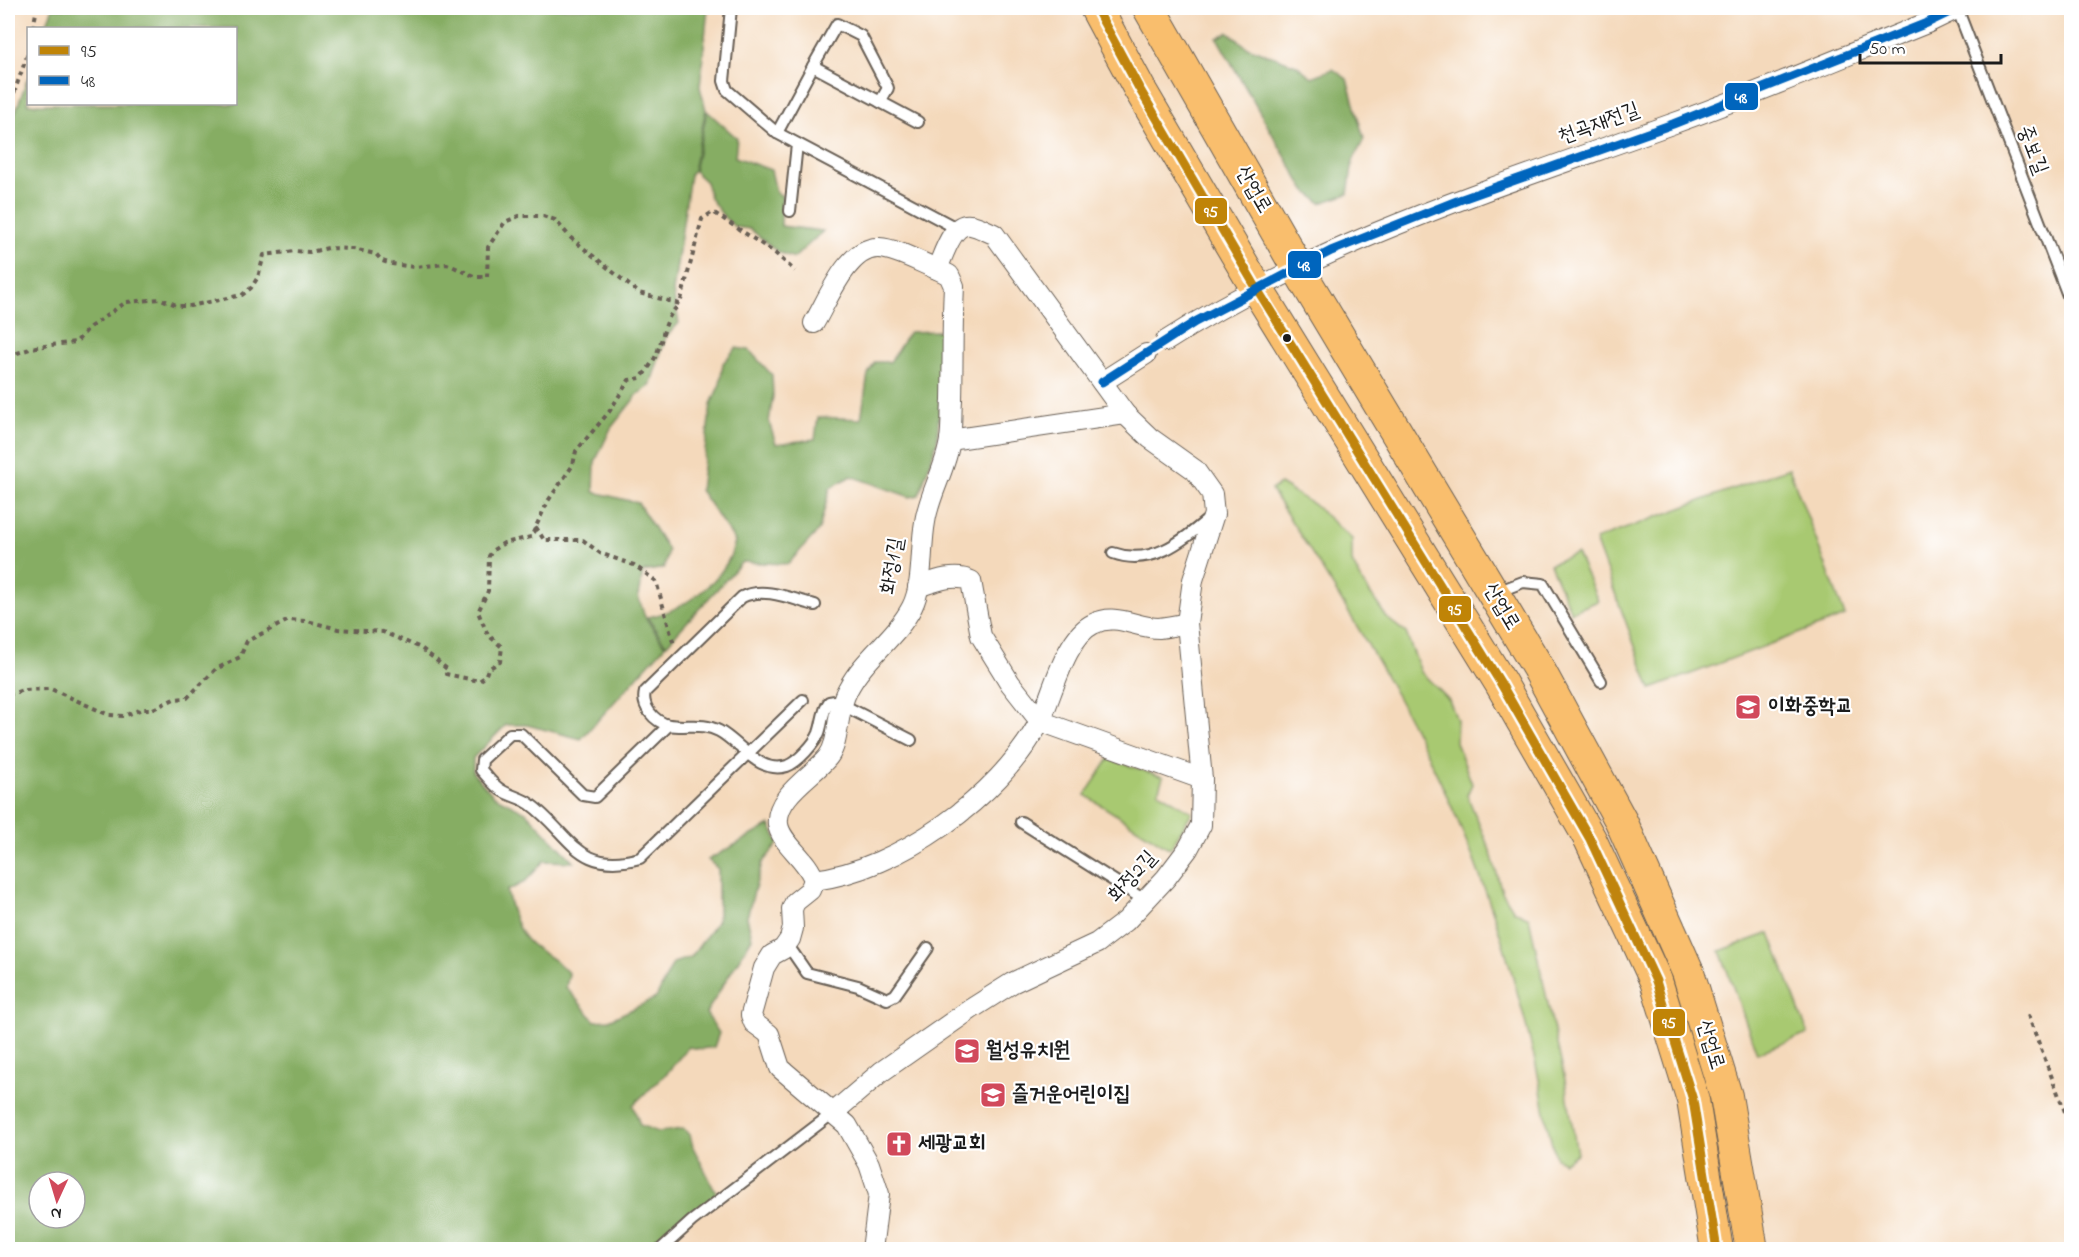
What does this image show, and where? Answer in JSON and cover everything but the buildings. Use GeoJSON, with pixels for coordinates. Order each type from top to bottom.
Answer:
{"type":"FeatureCollection","features":[{"type":"Feature","properties":{"kind":"main road","name":"산업로"},"geometry":{"type":"LineString","coordinates":[[1096,8],[1139,88],[1257,289],[1500,682],[1590,839],[1656,981],[1693,1100],[1717,1250]]}},
{"type":"Feature","properties":{"kind":"main road","name":"산업로"},"geometry":{"type":"LineString","coordinates":[[1149,8],[1297,267],[1537,666],[1621,821],[1689,972],[1726,1096],[1752,1250]]}},
{"type":"Feature","properties":{"kind":"street","name":"천곡재전길"},"geometry":{"type":"LineString","coordinates":[[1166,341],[1297,267],[1462,199],[1673,124],[1927,23],[1957,8]]}},
{"type":"Feature","properties":{"kind":"street"},"geometry":{"type":"LineString","coordinates":[[814,323],[849,263],[858,253],[869,248],[882,248],[937,269],[958,229],[970,225],[994,234],[1125,414],[1150,438],[1196,470],[1212,495],[1214,514]]}},
{"type":"Feature","properties":{"kind":"street","name":"화정1길"},"geometry":{"type":"LineString","coordinates":[[814,880],[811,870],[782,836],[778,825],[787,798],[828,757],[836,745],[841,703],[865,663],[912,607],[918,587],[928,503],[950,440],[954,286],[949,275],[937,269]]}},
{"type":"Feature","properties":{"kind":"street"},"geometry":{"type":"LineString","coordinates":[[1102,382],[1146,354]]}},
{"type":"Feature","properties":{"kind":"street"},"geometry":{"type":"LineString","coordinates":[[950,440],[1125,414]]}},
{"type":"Feature","properties":{"kind":"street","name":"화정2길"},"geometry":{"type":"LineString","coordinates":[[833,1113],[881,1072],[971,1009],[1012,983],[1097,943],[1146,902],[1188,849],[1201,825],[1202,779],[1187,623],[1193,580],[1214,514]]}},
{"type":"Feature","properties":{"kind":"street"},"geometry":{"type":"LineString","coordinates":[[918,587],[936,581],[963,577],[971,581],[981,636],[1010,682],[1040,721],[1202,779]]}},
{"type":"Feature","properties":{"kind":"street"},"geometry":{"type":"LineString","coordinates":[[872,1250],[878,1206],[877,1183],[847,1125],[780,1068],[769,1034],[754,1023],[751,1015],[764,968],[772,955],[787,944],[793,928],[792,909],[795,902],[810,890],[814,880],[855,873],[898,854],[969,804],[1009,767],[1040,721],[1068,656],[1080,636],[1091,625],[1106,620],[1124,619],[1159,628],[1187,623]]}},
{"type":"Feature","properties":{"kind":"lane"},"geometry":{"type":"LineString","coordinates":[[731,8],[724,81],[734,96],[777,133],[958,229]]}},
{"type":"Feature","properties":{"kind":"lane","name":"중보길"},"geometry":{"type":"LineString","coordinates":[[1957,8],[2072,306]]}},
{"type":"Feature","properties":{"kind":"lane"},"geometry":{"type":"LineString","coordinates":[[777,133],[837,24],[861,36],[888,88],[880,102]]}},
{"type":"Feature","properties":{"kind":"lane"},"geometry":{"type":"LineString","coordinates":[[813,66],[918,122]]}},
{"type":"Feature","properties":{"kind":"lane"},"geometry":{"type":"LineString","coordinates":[[790,211],[797,144]]}},
{"type":"Feature","properties":{"kind":"lane"},"geometry":{"type":"LineString","coordinates":[[1113,553],[1127,558],[1155,555],[1188,536],[1214,514]]}},
{"type":"Feature","properties":{"kind":"lane"},"geometry":{"type":"LineString","coordinates":[[1493,594],[1523,582],[1543,584],[1600,681]]}},
{"type":"Feature","properties":{"kind":"lane"},"geometry":{"type":"LineString","coordinates":[[815,605],[753,592],[742,597],[645,692],[642,700],[645,707],[660,721],[669,725],[709,727],[721,732],[747,754],[777,767],[794,763],[814,742],[829,702],[835,700],[910,740]]}},
{"type":"Feature","properties":{"kind":"lane"},"geometry":{"type":"LineString","coordinates":[[669,725],[595,797],[583,795],[521,734],[510,734],[482,760],[481,770],[500,790],[530,804],[577,851],[605,861],[625,862],[640,858],[804,700]]}},
{"type":"Feature","properties":{"kind":"lane"},"geometry":{"type":"LineString","coordinates":[[1021,822],[1146,902]]}},
{"type":"Feature","properties":{"kind":"lane"},"geometry":{"type":"LineString","coordinates":[[787,944],[807,973],[858,986],[887,999],[895,995],[928,948]]}},
{"type":"Feature","properties":{"kind":"lane"},"geometry":{"type":"LineString","coordinates":[[660,1250],[692,1221],[833,1113]]}},
{"type":"Feature","properties":{"kind":"path"},"geometry":{"type":"LineString","coordinates":[[33,27],[37,8]]}},
{"type":"Feature","properties":{"kind":"path"},"geometry":{"type":"LineString","coordinates":[[8,110],[27,56]]}},
{"type":"Feature","properties":{"kind":"path"},"geometry":{"type":"LineString","coordinates":[[8,695],[23,690],[51,689],[109,715],[124,716],[142,709],[153,710],[174,699],[187,698],[216,669],[240,657],[247,641],[289,621],[389,634],[421,648],[447,669],[446,674],[479,681],[485,677],[488,669],[500,662],[502,647],[488,635],[478,612],[488,591],[489,556],[493,550],[504,543],[531,537],[557,485],[573,465],[576,451],[609,412],[629,380],[641,378],[647,371],[658,350],[669,315],[680,303],[702,219],[713,212],[775,253],[795,271]]}},
{"type":"Feature","properties":{"kind":"path"},"geometry":{"type":"LineString","coordinates":[[8,356],[36,348],[76,342],[90,327],[126,303],[161,299],[179,306],[190,306],[242,295],[251,288],[258,277],[264,255],[295,251],[310,252],[328,248],[353,249],[376,254],[382,261],[392,264],[414,267],[447,264],[476,277],[487,278],[488,247],[505,222],[526,215],[555,220],[571,238],[639,293],[680,303]]}},
{"type":"Feature","properties":{"kind":"path"},"geometry":{"type":"LineString","coordinates":[[535,526],[544,540],[583,540],[600,553],[634,565],[656,581],[669,632],[681,657]]}},
{"type":"Feature","properties":{"kind":"path"},"geometry":{"type":"LineString","coordinates":[[2028,1015],[2072,1130]]}},
{"type":"Feature","properties":{"kind":"green space"},"geometry":{"type":"Polygon","coordinates":[[[53,8],[708,8],[700,87],[706,110],[693,171],[690,175],[673,292],[679,323],[666,337],[650,386],[638,394],[611,428],[595,462],[594,492],[638,503],[668,550],[664,568],[643,572],[638,596],[645,617],[665,646],[581,739],[527,725],[506,725],[473,758],[473,773],[494,796],[526,812],[574,862],[544,861],[525,882],[507,891],[515,920],[522,934],[532,945],[565,969],[569,974],[566,987],[595,1021],[609,1020],[656,998],[673,963],[691,957],[718,920],[718,869],[708,860],[770,825],[779,843],[762,863],[747,917],[752,938],[706,1013],[719,1033],[714,1047],[701,1049],[688,1047],[668,1072],[633,1105],[640,1125],[658,1132],[683,1129],[690,1135],[693,1147],[718,1196],[648,1249],[8,1250],[8,133],[27,80],[27,105],[237,105],[237,27],[45,27],[53,8]]]}},
{"type":"Feature","properties":{"kind":"green space"},"geometry":{"type":"Polygon","coordinates":[[[1228,32],[1247,47],[1296,65],[1312,77],[1333,69],[1347,79],[1364,139],[1353,161],[1348,194],[1321,203],[1304,189],[1217,38],[1228,32]]]}},
{"type":"Feature","properties":{"kind":"green space"},"geometry":{"type":"Polygon","coordinates":[[[707,111],[737,138],[735,157],[771,170],[776,192],[782,196],[781,226],[823,231],[794,258],[778,252],[750,229],[735,227],[724,217],[710,198],[706,182],[694,171],[707,111]]]}},
{"type":"Feature","properties":{"kind":"green space"},"geometry":{"type":"Polygon","coordinates":[[[939,331],[944,341],[937,442],[919,495],[910,497],[851,476],[830,488],[819,530],[788,564],[742,562],[666,645],[647,617],[675,608],[702,591],[724,568],[735,541],[700,490],[711,404],[720,384],[723,363],[736,348],[749,350],[772,375],[773,396],[769,422],[776,444],[815,439],[818,417],[861,419],[868,374],[875,362],[890,362],[909,332],[939,331]]]}},
{"type":"Feature","properties":{"kind":"green space"},"geometry":{"type":"Polygon","coordinates":[[[1789,468],[1845,616],[1651,689],[1595,540],[1789,468]]]}},
{"type":"Feature","properties":{"kind":"green space"},"geometry":{"type":"Polygon","coordinates":[[[1280,484],[1313,504],[1352,539],[1352,562],[1363,583],[1387,618],[1406,633],[1421,672],[1449,700],[1457,720],[1456,742],[1472,784],[1467,795],[1491,853],[1502,892],[1514,911],[1529,918],[1565,1080],[1577,1154],[1564,1162],[1556,1158],[1536,1065],[1513,977],[1493,912],[1465,837],[1417,734],[1390,684],[1333,586],[1271,490],[1280,484]]]}},
{"type":"Feature","properties":{"kind":"green space"},"geometry":{"type":"Polygon","coordinates":[[[1577,553],[1598,601],[1571,612],[1550,564],[1577,553]]]}},
{"type":"Feature","properties":{"kind":"green space"},"geometry":{"type":"Polygon","coordinates":[[[1109,759],[1163,777],[1158,792],[1192,812],[1170,849],[1085,795],[1109,759]]]}},
{"type":"Feature","properties":{"kind":"green space"},"geometry":{"type":"Polygon","coordinates":[[[1770,933],[1808,1034],[1757,1053],[1720,951],[1770,933]]]}},
{"type":"Feature","properties":{"kind":"transit line","name":"95"},"geometry":{"type":"LineString","coordinates":[[1096,8],[1139,88],[1257,289],[1500,682],[1590,839],[1656,981],[1693,1100],[1717,1250]]}},
{"type":"Feature","properties":{"kind":"transit line","name":"48"},"geometry":{"type":"LineString","coordinates":[[1102,382],[1195,322],[1331,251],[1462,199],[1673,124],[1927,23],[1958,8]]}},
{"type":"Feature","properties":{"kind":"place","name":"이화중학교"},"geometry":{"type":"Point","coordinates":[1748,707]}},
{"type":"Feature","properties":{"kind":"place","name":"월성유치원"},"geometry":{"type":"Point","coordinates":[967,1051]}},
{"type":"Feature","properties":{"kind":"place","name":"즐거운어린이집"},"geometry":{"type":"Point","coordinates":[993,1095]}},
{"type":"Feature","properties":{"kind":"place","name":"세광교회"},"geometry":{"type":"Point","coordinates":[899,1144]}}]}
